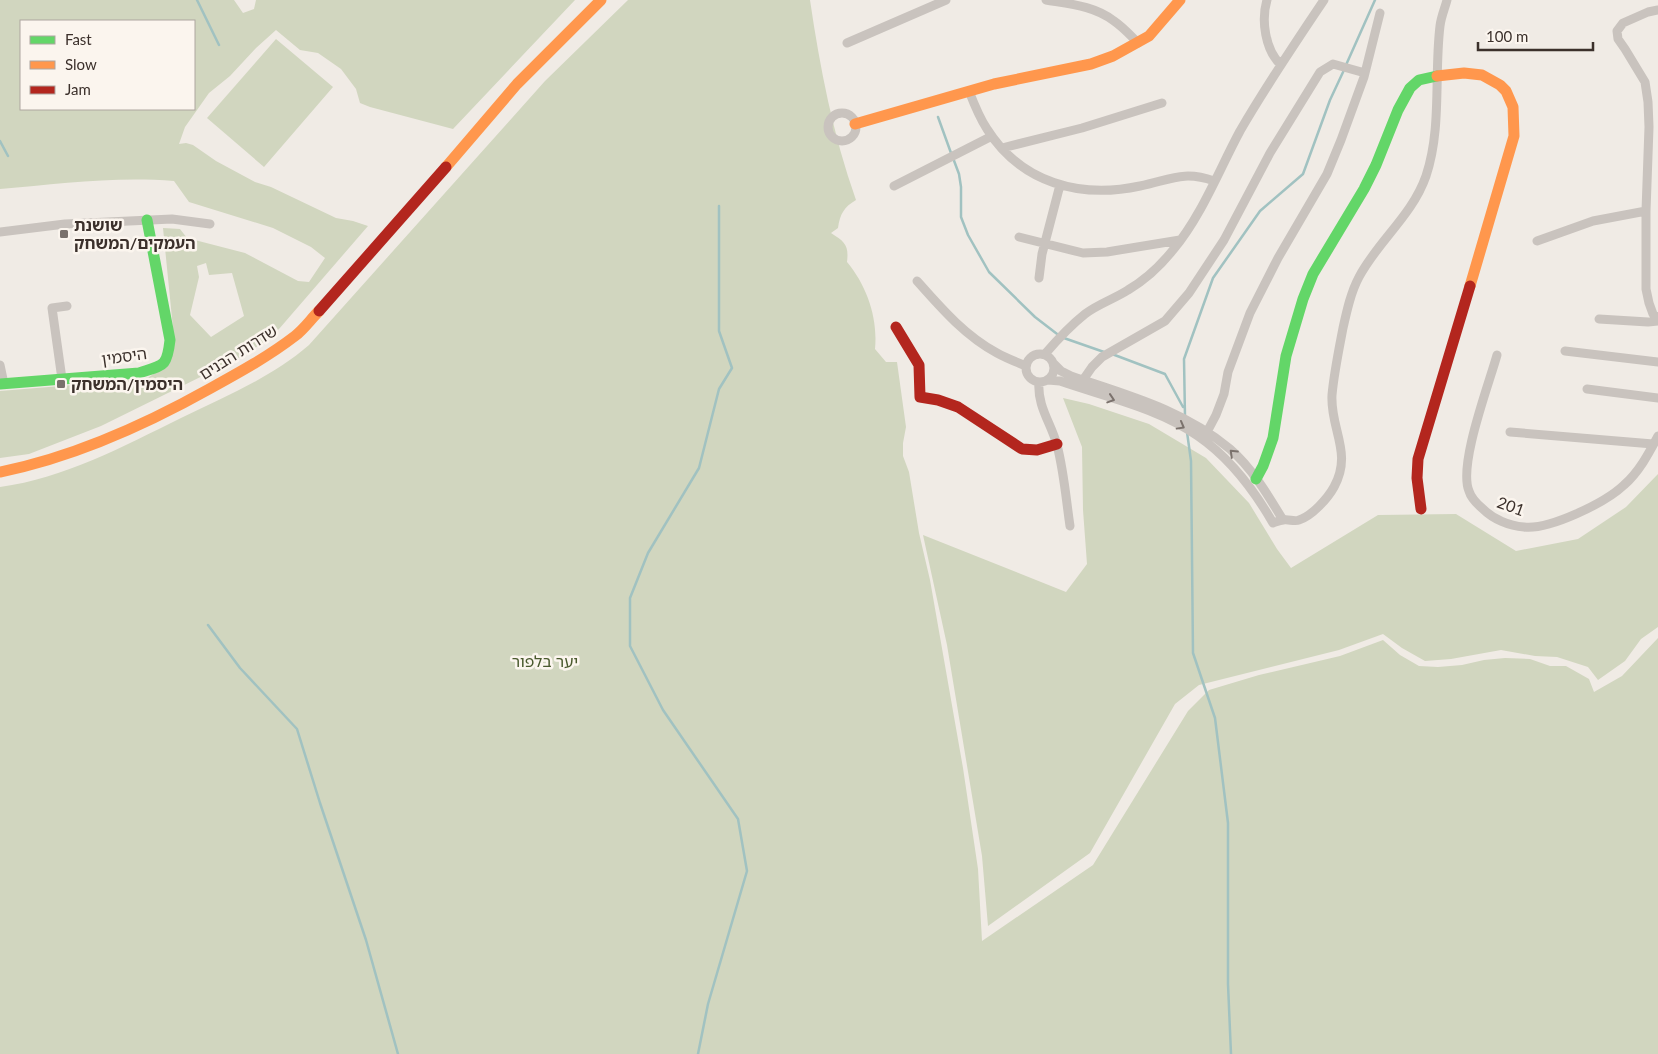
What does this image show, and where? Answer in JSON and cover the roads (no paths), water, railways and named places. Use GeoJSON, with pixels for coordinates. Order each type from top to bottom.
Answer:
{"type":"FeatureCollection","features":[{"type":"Feature","properties":{"kind":"street","name":"שדרות הבנים"},"geometry":{"type":"LineString","coordinates":[[0,472],[34,465],[79,450],[144,423],[246,369],[296,335],[338,291],[517,84],[601,0]]}},
{"type":"Feature","properties":{"kind":"street"},"geometry":{"type":"LineString","coordinates":[[847,43],[946,0]]}},
{"type":"Feature","properties":{"kind":"street"},"geometry":{"type":"LineString","coordinates":[[1046,0],[1062,1],[1102,13],[1138,42]]}},
{"type":"Feature","properties":{"kind":"street"},"geometry":{"type":"LineString","coordinates":[[855,124],[969,91],[1026,76],[1091,64],[1113,56],[1148,36],[1180,0]]}},
{"type":"Feature","properties":{"kind":"street"},"geometry":{"type":"LineString","coordinates":[[1267,0],[1264,14],[1266,33],[1272,54],[1281,65]]}},
{"type":"Feature","properties":{"kind":"street"},"geometry":{"type":"LineString","coordinates":[[1045,354],[1064,333],[1086,314],[1128,290],[1149,274],[1173,250],[1193,222],[1262,92],[1324,0]]}},
{"type":"Feature","properties":{"kind":"street"},"geometry":{"type":"LineString","coordinates":[[1201,432],[1263,506],[1273,523],[1283,520],[1298,520],[1316,509],[1327,499],[1340,475],[1343,464],[1343,453],[1334,420],[1332,394],[1352,292],[1359,276],[1415,200],[1426,177],[1434,136],[1440,25],[1447,0]]}},
{"type":"Feature","properties":{"kind":"street"},"geometry":{"type":"LineString","coordinates":[[1599,319],[1648,322],[1658,319],[1653,314],[1646,289],[1648,102],[1645,82],[1618,39],[1617,31],[1623,23],[1648,12],[1658,10]]}},
{"type":"Feature","properties":{"kind":"street"},"geometry":{"type":"LineString","coordinates":[[1201,432],[1216,415],[1224,394],[1228,372],[1250,313],[1278,258],[1326,174],[1341,140],[1365,73],[1380,13]]}},
{"type":"Feature","properties":{"kind":"street"},"geometry":{"type":"LineString","coordinates":[[1083,380],[1092,366],[1102,358],[1165,321],[1189,293],[1224,240],[1270,153],[1320,72],[1333,64],[1365,73]]}},
{"type":"Feature","properties":{"kind":"street"},"geometry":{"type":"LineString","coordinates":[[1256,479],[1266,463],[1273,438],[1285,363],[1306,290],[1317,263],[1352,212],[1372,174],[1406,96],[1415,82],[1426,78],[1465,72],[1481,74],[1505,88],[1513,102],[1514,136],[1418,459],[1416,472],[1421,509]]}},
{"type":"Feature","properties":{"kind":"street"},"geometry":{"type":"LineString","coordinates":[[969,91],[978,114],[1002,148],[1020,166],[1041,178],[1060,185],[1100,191],[1139,187],[1193,175],[1214,181]]}},
{"type":"Feature","properties":{"kind":"street"},"geometry":{"type":"LineString","coordinates":[[1002,148],[1082,128],[1162,103]]}},
{"type":"Feature","properties":{"kind":"street"},"geometry":{"type":"LineString","coordinates":[[894,186],[992,136]]}},
{"type":"Feature","properties":{"kind":"street"},"geometry":{"type":"LineString","coordinates":[[1038,278],[1060,185]]}},
{"type":"Feature","properties":{"kind":"street"},"geometry":{"type":"LineString","coordinates":[[1537,241],[1593,221],[1646,211]]}},
{"type":"Feature","properties":{"kind":"street"},"geometry":{"type":"LineString","coordinates":[[0,232],[65,224],[172,219],[210,224]]}},
{"type":"Feature","properties":{"kind":"street","name":"היסמין"},"geometry":{"type":"LineString","coordinates":[[2,384],[140,372],[160,366],[168,358],[170,340],[147,220]]}},
{"type":"Feature","properties":{"kind":"street"},"geometry":{"type":"LineString","coordinates":[[1019,237],[1083,253],[1107,252],[1180,240]]}},
{"type":"Feature","properties":{"kind":"street"},"geometry":{"type":"LineString","coordinates":[[917,281],[965,331],[996,353],[1026,366]]}},
{"type":"Feature","properties":{"kind":"street"},"geometry":{"type":"LineString","coordinates":[[62,379],[52,308],[67,306]]}},
{"type":"Feature","properties":{"kind":"street"},"geometry":{"type":"LineString","coordinates":[[896,327],[915,356],[918,365],[920,397],[938,400],[958,407],[1025,451],[1036,451],[1057,444]]}},
{"type":"Feature","properties":{"kind":"street"},"geometry":{"type":"LineString","coordinates":[[1565,351],[1658,362]]}},
{"type":"Feature","properties":{"kind":"street"},"geometry":{"type":"LineString","coordinates":[[1165,413],[1060,381],[1034,381],[1028,375],[1027,362],[1033,355],[1045,354],[1051,358],[1061,371],[1165,413],[1231,450],[1267,492],[1283,520]]}},
{"type":"Feature","properties":{"kind":"street","name":"201"},"geometry":{"type":"LineString","coordinates":[[1497,355],[1469,451],[1466,474],[1468,490],[1475,501],[1487,514],[1506,524],[1524,528],[1542,525],[1574,514],[1602,501],[1624,485],[1641,466],[1658,436]]}},
{"type":"Feature","properties":{"kind":"street"},"geometry":{"type":"LineString","coordinates":[[1054,364],[1054,372],[1043,381],[1039,399],[1062,462],[1070,526]]}},
{"type":"Feature","properties":{"kind":"street"},"geometry":{"type":"LineString","coordinates":[[0,365],[2,384]]}},
{"type":"Feature","properties":{"kind":"street"},"geometry":{"type":"LineString","coordinates":[[1587,389],[1658,398]]}},
{"type":"Feature","properties":{"kind":"street"},"geometry":{"type":"LineString","coordinates":[[1510,432],[1653,444]]}},
{"type":"Feature","properties":{"kind":"waterway"},"geometry":{"type":"LineString","coordinates":[[197,0],[219,45]]}},
{"type":"Feature","properties":{"kind":"waterway"},"geometry":{"type":"LineString","coordinates":[[1346,65],[1375,0]]}},
{"type":"Feature","properties":{"kind":"waterway"},"geometry":{"type":"LineString","coordinates":[[1185,417],[1184,359],[1213,278],[1260,211],[1303,174],[1330,100],[1344,70]]}},
{"type":"Feature","properties":{"kind":"waterway"},"geometry":{"type":"LineString","coordinates":[[938,117],[951,153]]}},
{"type":"Feature","properties":{"kind":"waterway"},"geometry":{"type":"LineString","coordinates":[[0,141],[8,156]]}},
{"type":"Feature","properties":{"kind":"waterway"},"geometry":{"type":"LineString","coordinates":[[953,158],[959,174],[961,187],[961,217],[968,235],[989,272],[1035,317],[1061,337],[1104,352]]}},
{"type":"Feature","properties":{"kind":"waterway"},"geometry":{"type":"LineString","coordinates":[[698,1054],[708,1004],[747,871],[738,819],[663,710],[630,646],[630,598],[648,553],[699,468],[719,389],[732,368],[719,331],[719,206]]}},
{"type":"Feature","properties":{"kind":"waterway"},"geometry":{"type":"LineString","coordinates":[[1112,354],[1165,374],[1183,407]]}},
{"type":"Feature","properties":{"kind":"waterway"},"geometry":{"type":"LineString","coordinates":[[1187,432],[1191,461],[1193,653],[1215,718],[1228,823],[1228,984],[1231,1054]]}},
{"type":"Feature","properties":{"kind":"waterway"},"geometry":{"type":"LineString","coordinates":[[208,625],[240,668],[297,729],[366,940],[398,1054]]}},
{"type":"Feature","properties":{"kind":"place","name":"שושנת העמקים/המשחק"},"geometry":{"type":"Point","coordinates":[64,234]}},
{"type":"Feature","properties":{"kind":"place","name":"היסמין/המשחק"},"geometry":{"type":"Point","coordinates":[61,384]}},
{"type":"Feature","properties":{"kind":"park label","name":"יער בלפור"},"geometry":{"type":"Point","coordinates":[545,661]}}]}
